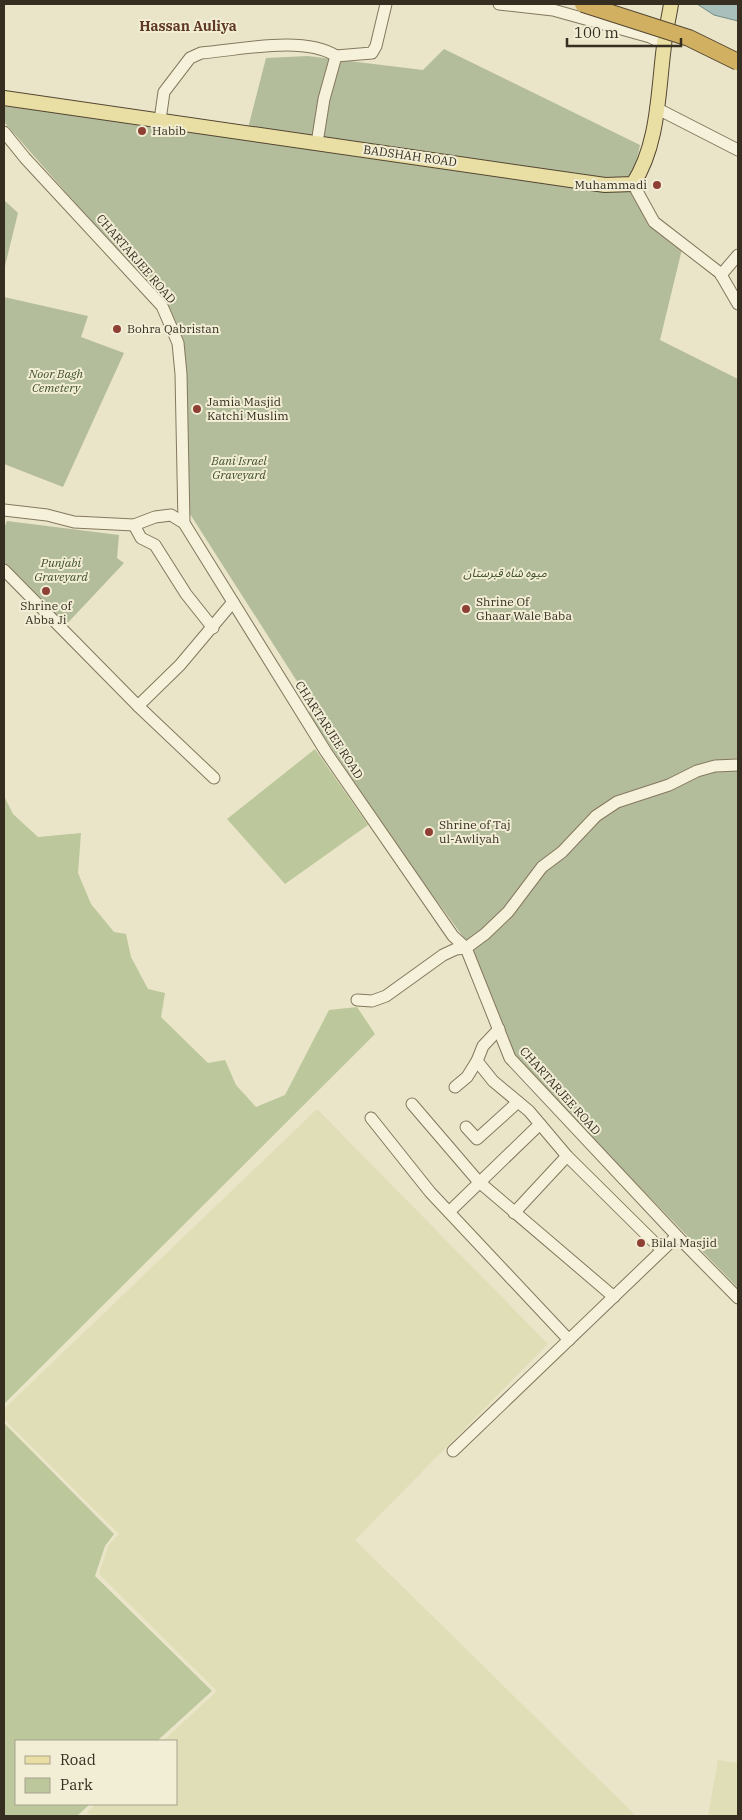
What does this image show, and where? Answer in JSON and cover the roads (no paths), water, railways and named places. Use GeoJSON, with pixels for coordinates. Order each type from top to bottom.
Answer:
{"type":"FeatureCollection","features":[{"type":"Feature","properties":{"kind":"highway"},"geometry":{"type":"LineString","coordinates":[[583,4],[689,38],[738,62]]}},
{"type":"Feature","properties":{"kind":"main road"},"geometry":{"type":"LineString","coordinates":[[633,184],[647,157],[671,4]]}},
{"type":"Feature","properties":{"kind":"main road","name":"BADSHAH ROAD"},"geometry":{"type":"LineString","coordinates":[[4,98],[605,185],[633,184]]}},
{"type":"Feature","properties":{"kind":"street"},"geometry":{"type":"LineString","coordinates":[[160,120],[164,92],[190,58],[201,53],[291,46],[320,48],[336,56],[372,53],[376,46],[386,4]]}},
{"type":"Feature","properties":{"kind":"street"},"geometry":{"type":"LineString","coordinates":[[499,4],[553,10],[650,37],[664,44]]}},
{"type":"Feature","properties":{"kind":"street"},"geometry":{"type":"LineString","coordinates":[[317,143],[324,99],[336,56]]}},
{"type":"Feature","properties":{"kind":"street"},"geometry":{"type":"LineString","coordinates":[[656,108],[738,150]]}},
{"type":"Feature","properties":{"kind":"street","name":"CHARTARJEE ROAD"},"geometry":{"type":"LineString","coordinates":[[4,132],[25,158],[133,272],[162,306],[169,318],[178,343],[181,374],[184,523],[326,752],[453,936],[466,948],[510,1058],[677,1236],[738,1298]]}},
{"type":"Feature","properties":{"kind":"street"},"geometry":{"type":"LineString","coordinates":[[633,184],[654,222],[720,275],[738,304]]}},
{"type":"Feature","properties":{"kind":"street"},"geometry":{"type":"LineString","coordinates":[[720,275],[738,255]]}},
{"type":"Feature","properties":{"kind":"street"},"geometry":{"type":"LineString","coordinates":[[4,510],[47,515],[74,522],[134,525],[155,517],[172,515],[184,523]]}},
{"type":"Feature","properties":{"kind":"street"},"geometry":{"type":"LineString","coordinates":[[134,525],[142,538],[155,545],[186,594],[213,628]]}},
{"type":"Feature","properties":{"kind":"street"},"geometry":{"type":"LineString","coordinates":[[4,570],[138,706],[214,778]]}},
{"type":"Feature","properties":{"kind":"street"},"geometry":{"type":"LineString","coordinates":[[138,706],[180,665],[233,602]]}},
{"type":"Feature","properties":{"kind":"street"},"geometry":{"type":"LineString","coordinates":[[357,1000],[372,1001],[386,996],[442,955],[456,949],[466,948],[508,912],[542,867],[562,852],[596,816],[617,802],[669,785],[716,766],[738,765]]}},
{"type":"Feature","properties":{"kind":"street"},"geometry":{"type":"LineString","coordinates":[[455,1087],[467,1077],[477,1061],[483,1046],[499,1029]]}},
{"type":"Feature","properties":{"kind":"street"},"geometry":{"type":"LineString","coordinates":[[477,1061],[493,1081],[518,1102],[568,1156],[662,1250]]}},
{"type":"Feature","properties":{"kind":"street"},"geometry":{"type":"LineString","coordinates":[[466,1127],[476,1139],[518,1102]]}},
{"type":"Feature","properties":{"kind":"street"},"geometry":{"type":"LineString","coordinates":[[412,1104],[480,1183],[614,1297]]}},
{"type":"Feature","properties":{"kind":"street"},"geometry":{"type":"LineString","coordinates":[[371,1118],[449,1212],[569,1340]]}},
{"type":"Feature","properties":{"kind":"street"},"geometry":{"type":"LineString","coordinates":[[449,1212],[540,1124]]}},
{"type":"Feature","properties":{"kind":"street"},"geometry":{"type":"LineString","coordinates":[[514,1213],[568,1156]]}},
{"type":"Feature","properties":{"kind":"street"},"geometry":{"type":"LineString","coordinates":[[453,1452],[677,1236]]}},
{"type":"Feature","properties":{"kind":"water"},"geometry":{"type":"Polygon","coordinates":[[[697,4],[738,4],[738,21],[714,15],[697,4]]]}},
{"type":"Feature","properties":{"kind":"place","name":"Habib"},"geometry":{"type":"Point","coordinates":[142,131]}},
{"type":"Feature","properties":{"kind":"place","name":"Muhammadi"},"geometry":{"type":"Point","coordinates":[657,185]}},
{"type":"Feature","properties":{"kind":"place","name":"Bohra Qabristan"},"geometry":{"type":"Point","coordinates":[117,329]}},
{"type":"Feature","properties":{"kind":"place","name":"Jamia Masjid Katchi Muslim"},"geometry":{"type":"Point","coordinates":[197,409]}},
{"type":"Feature","properties":{"kind":"place","name":"Shrine of Abba Ji"},"geometry":{"type":"Point","coordinates":[46,591]}},
{"type":"Feature","properties":{"kind":"place","name":"Shrine Of Ghaar Wale Baba"},"geometry":{"type":"Point","coordinates":[466,609]}},
{"type":"Feature","properties":{"kind":"place","name":"Shrine of Taj ul-Awliyah"},"geometry":{"type":"Point","coordinates":[429,832]}},
{"type":"Feature","properties":{"kind":"place","name":"Bilal Masjid"},"geometry":{"type":"Point","coordinates":[641,1243]}},
{"type":"Feature","properties":{"kind":"district","name":"Hassan Auliya"},"geometry":{"type":"Point","coordinates":[188,26]}},
{"type":"Feature","properties":{"kind":"park label","name":"Noor Bagh Cemetery"},"geometry":{"type":"Point","coordinates":[56,381]}},
{"type":"Feature","properties":{"kind":"park label","name":"Bani Israel Graveyard"},"geometry":{"type":"Point","coordinates":[239,468]}},
{"type":"Feature","properties":{"kind":"park label","name":"Punjabi Graveyard"},"geometry":{"type":"Point","coordinates":[61,570]}},
{"type":"Feature","properties":{"kind":"park label","name":"میوہ شاہ قبرستان"},"geometry":{"type":"Point","coordinates":[505,573]}}]}
